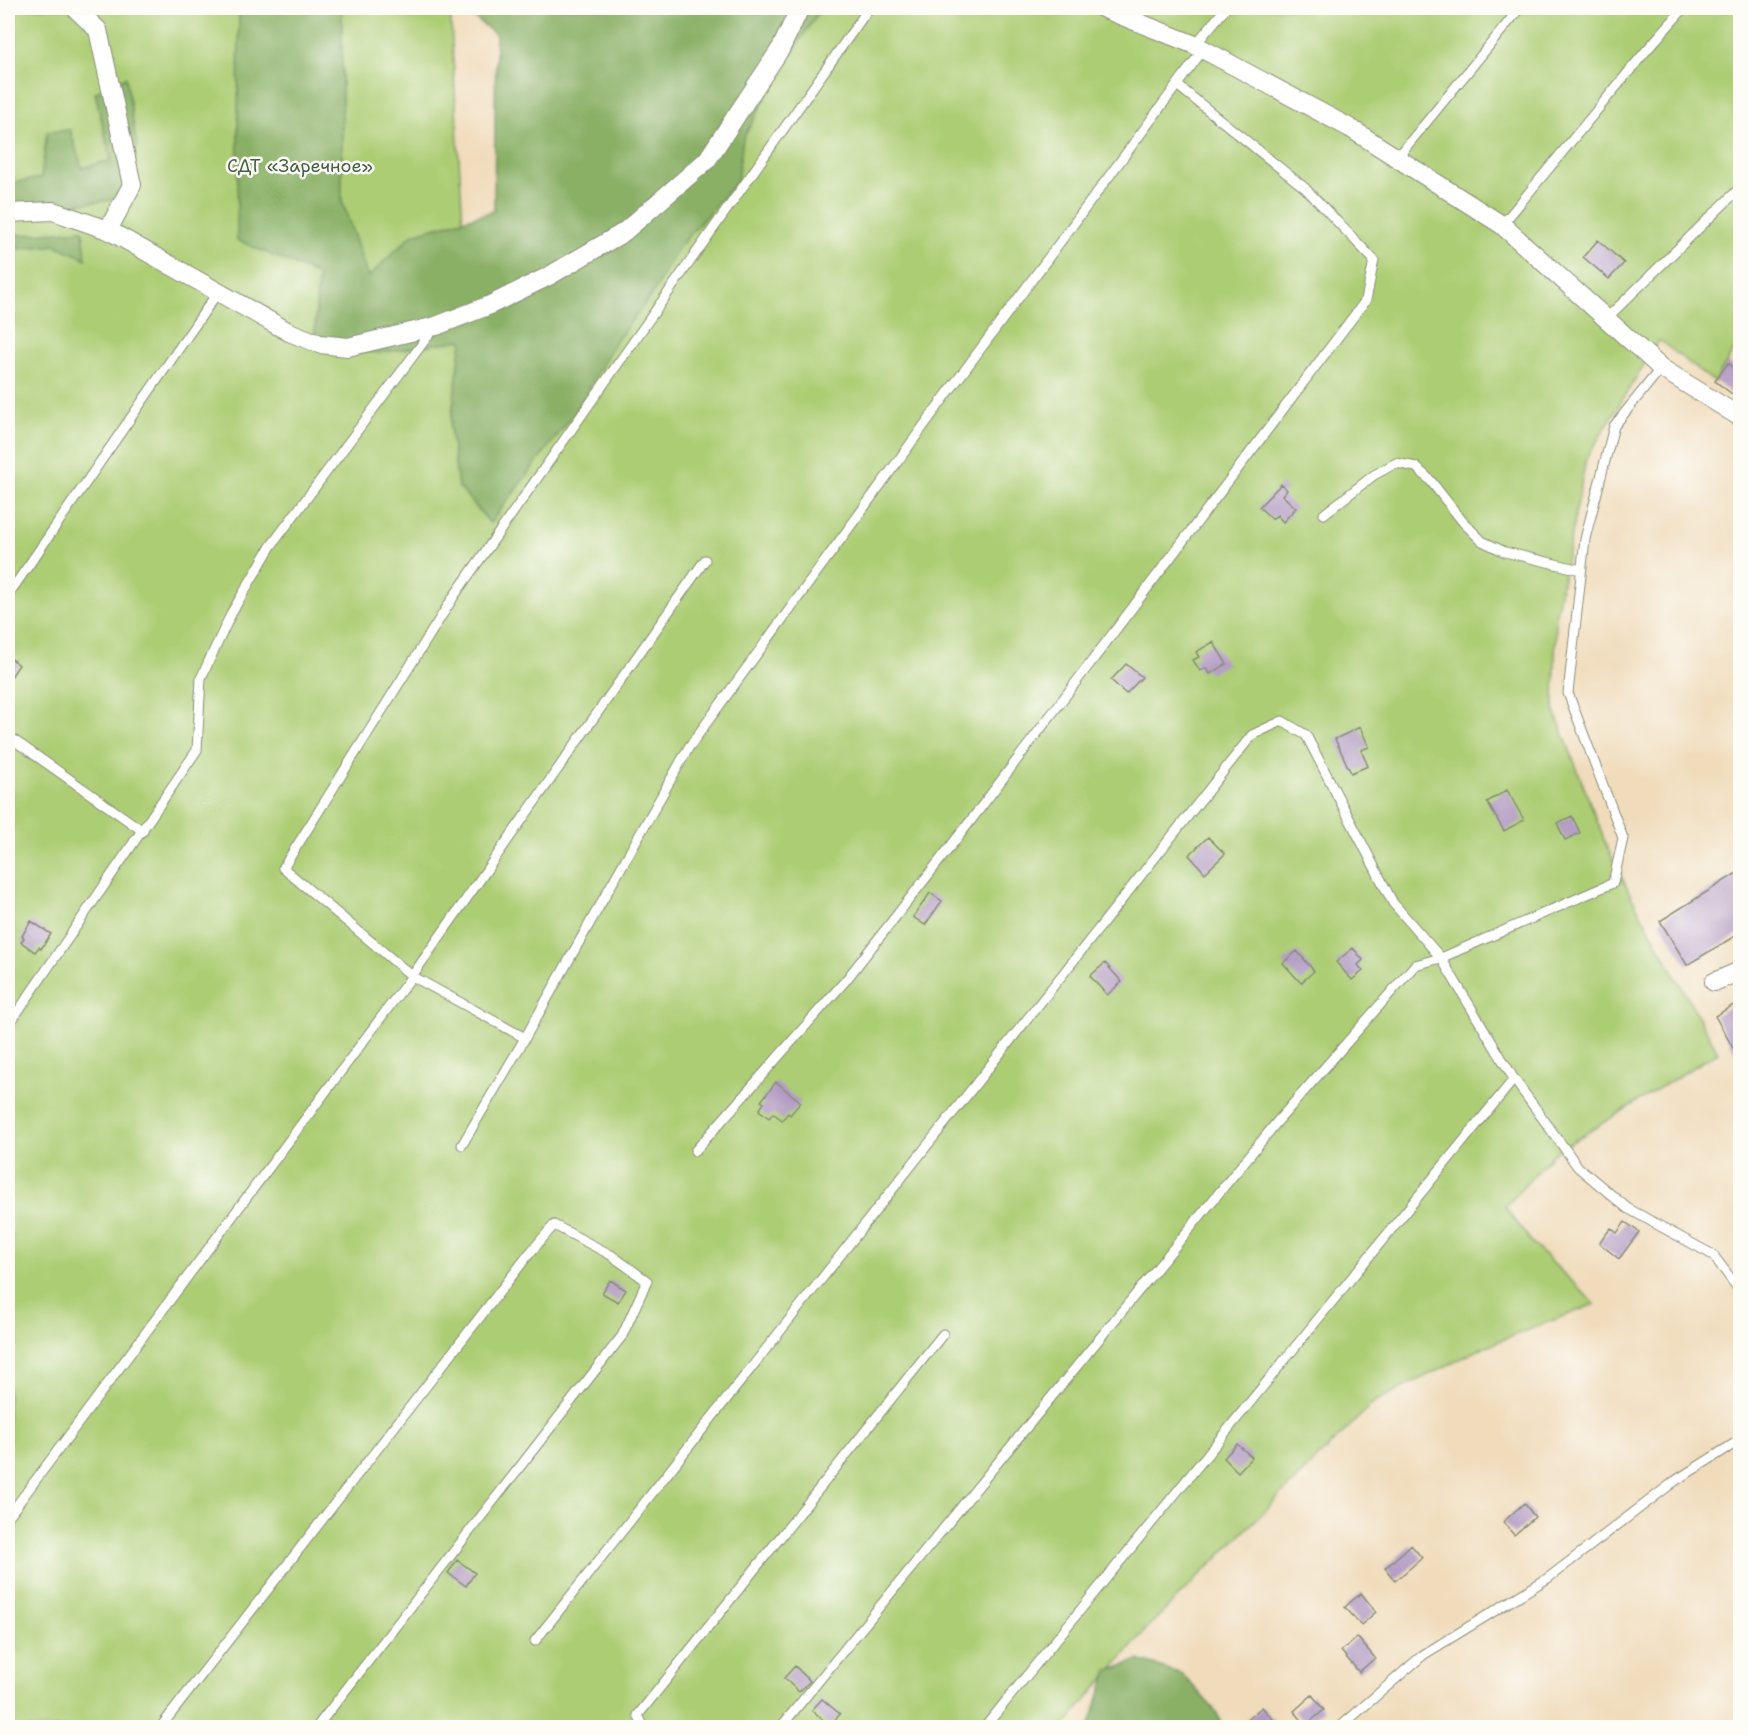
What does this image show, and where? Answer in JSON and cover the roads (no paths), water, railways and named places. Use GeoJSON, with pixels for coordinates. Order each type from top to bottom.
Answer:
{"type":"FeatureCollection","features":[{"type":"Feature","properties":{"kind":"street"},"geometry":{"type":"LineString","coordinates":[[75,8],[98,30],[132,185],[108,230]]}},
{"type":"Feature","properties":{"kind":"street"},"geometry":{"type":"LineString","coordinates":[[8,213],[53,211],[108,230],[289,332],[320,344],[348,347],[435,326],[490,305],[549,276],[624,232],[706,160],[781,48],[800,8]]}},
{"type":"Feature","properties":{"kind":"street"},"geometry":{"type":"LineString","coordinates":[[1102,8],[1199,47],[1350,128],[1502,225],[1661,368],[1740,417]]}},
{"type":"Feature","properties":{"kind":"street"},"geometry":{"type":"LineString","coordinates":[[1714,982],[1740,971]]}},
{"type":"Feature","properties":{"kind":"lane"},"geometry":{"type":"LineString","coordinates":[[525,1038],[412,976],[283,868],[454,596],[869,8]]}},
{"type":"Feature","properties":{"kind":"lane"},"geometry":{"type":"LineString","coordinates":[[462,1145],[689,747],[941,402],[1177,85],[1199,47],[1226,8]]}},
{"type":"Feature","properties":{"kind":"lane"},"geometry":{"type":"LineString","coordinates":[[1397,158],[1520,8]]}},
{"type":"Feature","properties":{"kind":"lane"},"geometry":{"type":"LineString","coordinates":[[1502,225],[1684,8]]}},
{"type":"Feature","properties":{"kind":"lane"},"geometry":{"type":"LineString","coordinates":[[695,1151],[846,980],[972,819],[1366,300],[1374,260],[1305,188],[1177,85]]}},
{"type":"Feature","properties":{"kind":"lane"},"geometry":{"type":"LineString","coordinates":[[1607,318],[1740,188]]}},
{"type":"Feature","properties":{"kind":"lane"},"geometry":{"type":"LineString","coordinates":[[8,595],[218,292]]}},
{"type":"Feature","properties":{"kind":"lane"},"geometry":{"type":"LineString","coordinates":[[8,1026],[197,750],[201,678],[232,612],[271,546],[435,326]]}},
{"type":"Feature","properties":{"kind":"lane"},"geometry":{"type":"LineString","coordinates":[[780,1728],[1277,1122],[1415,965],[1441,958],[1613,883],[1623,838],[1568,693],[1585,539],[1614,426],[1661,368]]}},
{"type":"Feature","properties":{"kind":"lane"},"geometry":{"type":"LineString","coordinates":[[1324,514],[1374,476],[1396,463],[1416,466],[1463,522],[1482,540],[1505,552],[1581,570]]}},
{"type":"Feature","properties":{"kind":"lane"},"geometry":{"type":"LineString","coordinates":[[8,1517],[412,976],[705,560]]}},
{"type":"Feature","properties":{"kind":"lane"},"geometry":{"type":"LineString","coordinates":[[535,1641],[1252,735],[1282,721],[1306,735],[1393,903],[1441,958],[1514,1079],[1578,1167],[1627,1208],[1713,1255],[1740,1291]]}},
{"type":"Feature","properties":{"kind":"lane"},"geometry":{"type":"LineString","coordinates":[[8,736],[143,831]]}},
{"type":"Feature","properties":{"kind":"lane"},"geometry":{"type":"LineString","coordinates":[[984,1728],[1514,1079]]}},
{"type":"Feature","properties":{"kind":"lane"},"geometry":{"type":"LineString","coordinates":[[160,1728],[554,1225],[611,1255],[647,1281],[622,1336],[316,1728]]}},
{"type":"Feature","properties":{"kind":"lane"},"geometry":{"type":"LineString","coordinates":[[644,1728],[638,1715],[943,1334]]}},
{"type":"Feature","properties":{"kind":"lane"},"geometry":{"type":"LineString","coordinates":[[1339,1728],[1423,1655],[1548,1578],[1675,1481],[1740,1440]]}},
{"type":"Feature","properties":{"kind":"park label","name":"СДТ «Заречное»"},"geometry":{"type":"Point","coordinates":[300,166]}}]}
